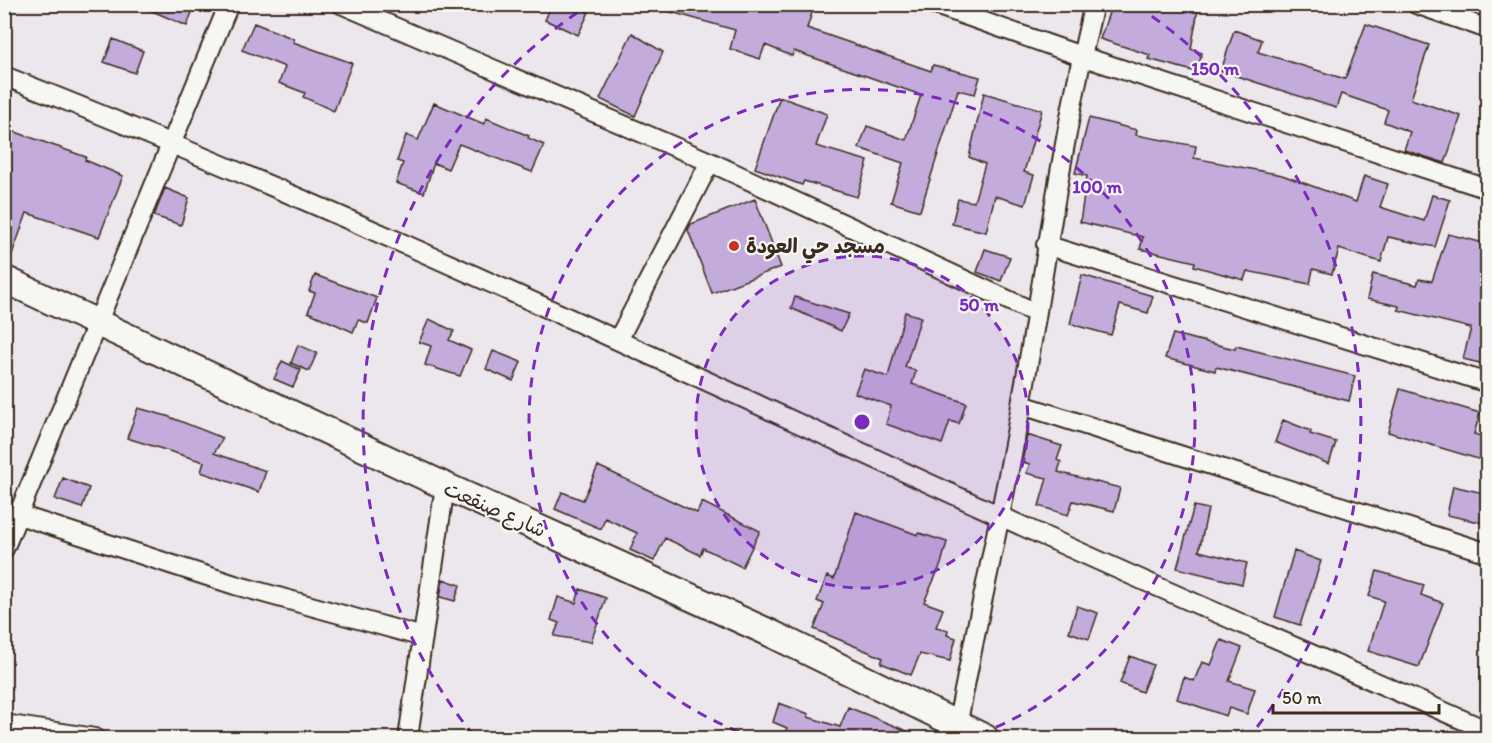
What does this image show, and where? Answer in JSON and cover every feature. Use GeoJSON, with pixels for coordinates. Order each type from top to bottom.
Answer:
{"type":"FeatureCollection","features":[{"type":"Feature","properties":{"kind":"street"},"geometry":{"type":"LineString","coordinates":[[4,549],[229,4]]}},
{"type":"Feature","properties":{"kind":"street"},"geometry":{"type":"LineString","coordinates":[[341,4],[710,162],[1036,313]]}},
{"type":"Feature","properties":{"kind":"street"},"geometry":{"type":"LineString","coordinates":[[933,4],[1081,56],[1488,189]]}},
{"type":"Feature","properties":{"kind":"street"},"geometry":{"type":"LineString","coordinates":[[956,732],[1022,405],[1046,245],[1081,56],[1094,4]]}},
{"type":"Feature","properties":{"kind":"street"},"geometry":{"type":"LineString","coordinates":[[1416,4],[1488,29]]}},
{"type":"Feature","properties":{"kind":"street"},"geometry":{"type":"LineString","coordinates":[[4,76],[173,142],[618,340],[1000,516],[1488,731]]}},
{"type":"Feature","properties":{"kind":"street"},"geometry":{"type":"LineString","coordinates":[[618,340],[710,162]]}},
{"type":"Feature","properties":{"kind":"street"},"geometry":{"type":"LineString","coordinates":[[1046,245],[1488,383]]}},
{"type":"Feature","properties":{"kind":"street","name":"شارع صنقعت"},"geometry":{"type":"LineString","coordinates":[[4,279],[445,486],[770,633],[956,732],[986,738]]}},
{"type":"Feature","properties":{"kind":"street"},"geometry":{"type":"LineString","coordinates":[[1022,405],[1488,553]]}},
{"type":"Feature","properties":{"kind":"street"},"geometry":{"type":"LineString","coordinates":[[408,738],[445,486]]}},
{"type":"Feature","properties":{"kind":"street"},"geometry":{"type":"LineString","coordinates":[[19,514],[235,585],[423,637]]}},
{"type":"Feature","properties":{"kind":"street"},"geometry":{"type":"LineString","coordinates":[[4,723],[95,738]]}},
{"type":"Feature","properties":{"kind":"building"},"geometry":{"type":"Polygon","coordinates":[[[136,4],[195,4],[187,26],[136,4]]]}},
{"type":"Feature","properties":{"kind":"building"},"geometry":{"type":"Polygon","coordinates":[[[552,4],[572,4],[589,12],[578,35],[545,20],[552,4]]]}},
{"type":"Feature","properties":{"kind":"building"},"geometry":{"type":"Polygon","coordinates":[[[665,4],[815,4],[807,28],[931,71],[933,65],[980,77],[975,94],[958,90],[920,211],[891,202],[903,163],[859,148],[867,126],[906,140],[921,95],[794,51],[792,56],[765,45],[760,59],[730,49],[735,30],[664,10],[665,4]]]}},
{"type":"Feature","properties":{"kind":"building"},"geometry":{"type":"Polygon","coordinates":[[[1112,4],[1199,4],[1191,49],[1202,53],[1197,72],[1148,59],[1150,55],[1100,39],[1112,4]]]}},
{"type":"Feature","properties":{"kind":"building"},"geometry":{"type":"Polygon","coordinates":[[[254,23],[294,39],[293,42],[352,63],[334,111],[303,97],[305,93],[279,83],[285,67],[242,50],[254,23]]]}},
{"type":"Feature","properties":{"kind":"building"},"geometry":{"type":"Polygon","coordinates":[[[1366,24],[1429,45],[1411,99],[1461,116],[1445,163],[1404,150],[1410,132],[1384,122],[1388,110],[1341,94],[1336,108],[1221,71],[1234,30],[1262,40],[1258,52],[1345,79],[1366,24]]]}},
{"type":"Feature","properties":{"kind":"building"},"geometry":{"type":"Polygon","coordinates":[[[632,33],[663,52],[635,116],[600,99],[632,33]]]}},
{"type":"Feature","properties":{"kind":"building"},"geometry":{"type":"Polygon","coordinates":[[[113,39],[143,51],[135,73],[104,62],[113,39]]]}},
{"type":"Feature","properties":{"kind":"building"},"geometry":{"type":"Polygon","coordinates":[[[984,93],[1042,110],[1024,172],[1034,175],[1025,205],[995,196],[986,232],[952,224],[958,199],[974,202],[985,164],[969,157],[984,93]]]}},
{"type":"Feature","properties":{"kind":"building"},"geometry":{"type":"Polygon","coordinates":[[[780,97],[827,114],[816,146],[868,161],[857,197],[804,181],[802,185],[755,168],[780,97]]]}},
{"type":"Feature","properties":{"kind":"building"},"geometry":{"type":"Polygon","coordinates":[[[434,103],[484,124],[486,118],[529,136],[528,138],[544,145],[532,172],[459,144],[448,169],[434,163],[424,193],[396,183],[403,163],[397,161],[406,135],[418,140],[434,103]]]}},
{"type":"Feature","properties":{"kind":"building"},"geometry":{"type":"Polygon","coordinates":[[[1089,118],[1137,130],[1136,135],[1196,146],[1194,158],[1282,175],[1356,202],[1364,176],[1388,184],[1380,207],[1424,221],[1432,195],[1450,200],[1435,247],[1388,237],[1381,262],[1339,249],[1332,274],[1313,269],[1310,284],[1247,271],[1244,280],[1194,266],[1195,262],[1140,249],[1143,237],[1080,222],[1087,176],[1075,173],[1089,118]]]}},
{"type":"Feature","properties":{"kind":"building"},"geometry":{"type":"Polygon","coordinates":[[[4,128],[86,157],[85,160],[123,176],[99,237],[27,213],[8,265],[4,264],[4,128]]]}},
{"type":"Feature","properties":{"kind":"building"},"geometry":{"type":"Polygon","coordinates":[[[165,188],[189,198],[181,225],[154,216],[165,188]]]}},
{"type":"Feature","properties":{"kind":"building","name":"مسجد حي العودة"},"geometry":{"type":"Polygon","coordinates":[[[755,199],[781,267],[712,293],[688,230],[691,224],[755,199]]]}},
{"type":"Feature","properties":{"kind":"building"},"geometry":{"type":"Polygon","coordinates":[[[1448,234],[1488,244],[1488,365],[1463,359],[1471,328],[1398,310],[1399,306],[1367,299],[1373,274],[1417,285],[1419,279],[1432,281],[1448,234]]]}},
{"type":"Feature","properties":{"kind":"building"},"geometry":{"type":"Polygon","coordinates":[[[985,249],[1010,257],[1001,281],[977,272],[985,249]]]}},
{"type":"Feature","properties":{"kind":"building"},"geometry":{"type":"Polygon","coordinates":[[[315,275],[377,298],[368,323],[358,320],[353,332],[308,312],[315,293],[309,291],[315,275]]]}},
{"type":"Feature","properties":{"kind":"building"},"geometry":{"type":"Polygon","coordinates":[[[1082,275],[1153,296],[1148,313],[1120,305],[1111,335],[1070,324],[1082,275]]]}},
{"type":"Feature","properties":{"kind":"building"},"geometry":{"type":"Polygon","coordinates":[[[795,297],[849,314],[841,331],[791,308],[795,297]]]}},
{"type":"Feature","properties":{"kind":"building"},"geometry":{"type":"Polygon","coordinates":[[[905,312],[921,317],[905,367],[916,371],[912,384],[966,403],[959,424],[950,421],[942,444],[886,424],[891,406],[855,393],[864,369],[888,377],[905,312]]]}},
{"type":"Feature","properties":{"kind":"building"},"geometry":{"type":"Polygon","coordinates":[[[429,319],[454,331],[449,340],[471,350],[460,376],[425,365],[431,346],[419,342],[429,319]]]}},
{"type":"Feature","properties":{"kind":"building"},"geometry":{"type":"Polygon","coordinates":[[[1173,334],[1235,349],[1236,346],[1355,376],[1349,401],[1216,367],[1215,371],[1165,358],[1173,334]]]}},
{"type":"Feature","properties":{"kind":"building"},"geometry":{"type":"Polygon","coordinates":[[[298,345],[317,353],[309,371],[291,363],[298,345]]]}},
{"type":"Feature","properties":{"kind":"building"},"geometry":{"type":"Polygon","coordinates":[[[493,351],[521,362],[513,381],[486,369],[493,351]]]}},
{"type":"Feature","properties":{"kind":"building"},"geometry":{"type":"Polygon","coordinates":[[[282,361],[301,370],[293,387],[274,379],[282,361]]]}},
{"type":"Feature","properties":{"kind":"building"},"geometry":{"type":"Polygon","coordinates":[[[1400,389],[1480,413],[1474,434],[1488,438],[1488,462],[1388,432],[1400,389]]]}},
{"type":"Feature","properties":{"kind":"building"},"geometry":{"type":"Polygon","coordinates":[[[138,408],[167,416],[223,438],[214,453],[266,471],[259,492],[201,472],[204,462],[127,438],[138,408]]]}},
{"type":"Feature","properties":{"kind":"building"},"geometry":{"type":"Polygon","coordinates":[[[1283,420],[1311,431],[1310,434],[1336,442],[1329,464],[1275,442],[1283,420]]]}},
{"type":"Feature","properties":{"kind":"building"},"geometry":{"type":"Polygon","coordinates":[[[1027,435],[1062,446],[1057,460],[1061,462],[1058,472],[1120,488],[1114,511],[1073,501],[1068,515],[1039,506],[1047,478],[1026,473],[1030,464],[1022,462],[1027,435]]]}},
{"type":"Feature","properties":{"kind":"building"},"geometry":{"type":"Polygon","coordinates":[[[598,466],[697,513],[702,502],[760,531],[742,567],[703,548],[700,555],[665,538],[654,561],[630,550],[637,533],[605,518],[601,529],[555,509],[562,492],[583,500],[598,466]]]}},
{"type":"Feature","properties":{"kind":"building"},"geometry":{"type":"Polygon","coordinates":[[[63,478],[89,488],[82,508],[55,499],[63,478]]]}},
{"type":"Feature","properties":{"kind":"building"},"geometry":{"type":"Polygon","coordinates":[[[1453,486],[1488,494],[1488,524],[1447,515],[1453,486]]]}},
{"type":"Feature","properties":{"kind":"building"},"geometry":{"type":"Polygon","coordinates":[[[1194,506],[1208,509],[1199,551],[1247,563],[1242,584],[1177,568],[1194,506]]]}},
{"type":"Feature","properties":{"kind":"building"},"geometry":{"type":"Polygon","coordinates":[[[856,512],[918,535],[919,533],[947,542],[941,564],[924,602],[943,609],[936,627],[948,630],[947,635],[956,638],[950,661],[920,654],[911,675],[881,663],[883,658],[814,629],[824,604],[817,601],[827,576],[834,579],[856,512]]]}},
{"type":"Feature","properties":{"kind":"building"},"geometry":{"type":"Polygon","coordinates":[[[1294,551],[1321,561],[1300,625],[1275,617],[1294,551]]]}},
{"type":"Feature","properties":{"kind":"building"},"geometry":{"type":"Polygon","coordinates":[[[1377,571],[1424,585],[1421,595],[1443,603],[1419,667],[1368,651],[1384,601],[1369,596],[1377,571]]]}},
{"type":"Feature","properties":{"kind":"building"},"geometry":{"type":"Polygon","coordinates":[[[443,579],[460,585],[455,601],[440,597],[443,579]]]}},
{"type":"Feature","properties":{"kind":"building"},"geometry":{"type":"Polygon","coordinates":[[[580,589],[606,598],[591,642],[554,636],[559,623],[551,620],[558,597],[576,603],[580,589]]]}},
{"type":"Feature","properties":{"kind":"building"},"geometry":{"type":"Polygon","coordinates":[[[1077,606],[1098,613],[1089,639],[1069,632],[1077,606]]]}},
{"type":"Feature","properties":{"kind":"building"},"geometry":{"type":"Polygon","coordinates":[[[1221,640],[1242,648],[1229,681],[1255,689],[1247,714],[1229,708],[1226,716],[1177,699],[1184,677],[1194,681],[1202,662],[1211,665],[1221,640]]]}},
{"type":"Feature","properties":{"kind":"building"},"geometry":{"type":"Polygon","coordinates":[[[1130,656],[1153,665],[1142,692],[1120,683],[1130,656]]]}},
{"type":"Feature","properties":{"kind":"building"},"geometry":{"type":"Polygon","coordinates":[[[779,703],[809,714],[808,717],[840,727],[848,707],[924,738],[802,738],[785,733],[787,728],[773,722],[779,703]]]}},
{"type":"Feature","properties":{"kind":"place","name":"مسجد حي العودة"},"geometry":{"type":"Point","coordinates":[734,246]}}]}
